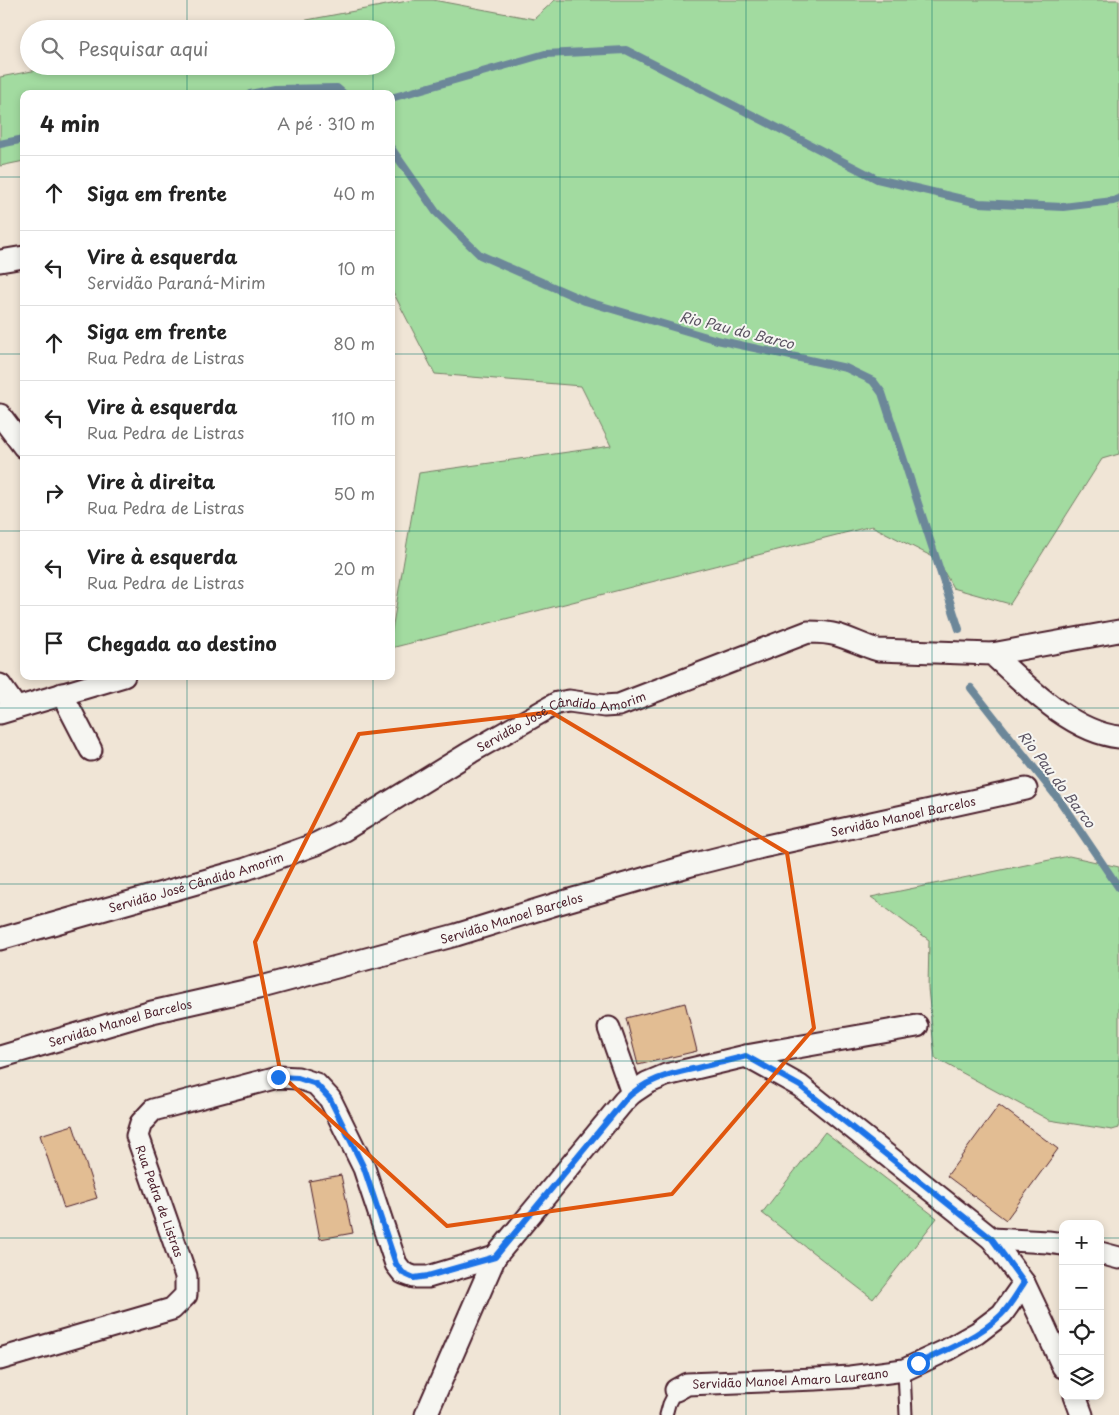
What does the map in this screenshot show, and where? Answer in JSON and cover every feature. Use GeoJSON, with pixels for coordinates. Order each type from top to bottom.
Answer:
{"type":"FeatureCollection","features":[{"type":"Feature","properties":{"kind":"street"},"geometry":{"type":"LineString","coordinates":[[0,261],[20,258]]}},
{"type":"Feature","properties":{"kind":"street"},"geometry":{"type":"LineString","coordinates":[[0,415],[20,442]]}},
{"type":"Feature","properties":{"kind":"street","name":"Servidão José Cândido Amorim"},"geometry":{"type":"LineString","coordinates":[[0,939],[246,869],[316,844],[344,830],[556,703],[570,701],[604,706],[619,705],[808,632],[823,632],[837,635],[865,647],[878,650],[992,654],[1119,631]]}},
{"type":"Feature","properties":{"kind":"street"},"geometry":{"type":"LineString","coordinates":[[992,654],[1041,699],[1073,721],[1108,736],[1119,737]]}},
{"type":"Feature","properties":{"kind":"street"},"geometry":{"type":"LineString","coordinates":[[0,685],[8,710],[110,680]]}},
{"type":"Feature","properties":{"kind":"street"},"geometry":{"type":"LineString","coordinates":[[62,694],[91,750]]}},
{"type":"Feature","properties":{"kind":"street","name":"Servidão Manoel Barcelos"},"geometry":{"type":"LineString","coordinates":[[0,1057],[152,1012],[258,988],[456,935],[694,864],[772,844],[1026,789]]}},
{"type":"Feature","properties":{"kind":"street"},"geometry":{"type":"LineString","coordinates":[[426,1415],[495,1257],[632,1092],[666,1075],[746,1056],[917,1026]]}},
{"type":"Feature","properties":{"kind":"street"},"geometry":{"type":"LineString","coordinates":[[609,1028],[632,1092]]}},
{"type":"Feature","properties":{"kind":"street"},"geometry":{"type":"LineString","coordinates":[[746,1056],[800,1086],[992,1239],[1024,1283],[1044,1322],[1059,1358]]}},
{"type":"Feature","properties":{"kind":"street","name":"Rua Pedra de Listras"},"geometry":{"type":"LineString","coordinates":[[0,1358],[172,1309],[186,1294],[186,1276],[137,1136],[141,1123],[153,1110],[278,1077],[298,1078],[316,1084],[330,1099],[358,1153],[396,1264],[403,1273],[414,1278],[428,1276],[495,1257]]}},
{"type":"Feature","properties":{"kind":"street"},"geometry":{"type":"LineString","coordinates":[[992,1239],[1059,1243]]}},
{"type":"Feature","properties":{"kind":"street"},"geometry":{"type":"LineString","coordinates":[[1104,1254],[1119,1258]]}},
{"type":"Feature","properties":{"kind":"street","name":"Servidão Manoel Amaro Laureano"},"geometry":{"type":"LineString","coordinates":[[676,1390],[687,1384],[824,1379],[904,1370],[978,1333],[1002,1314],[1024,1283]]}},
{"type":"Feature","properties":{"kind":"street"},"geometry":{"type":"LineString","coordinates":[[1076,1400],[1082,1415]]}},
{"type":"Feature","properties":{"kind":"lane"},"geometry":{"type":"LineString","coordinates":[[904,1370],[906,1415]]}},
{"type":"Feature","properties":{"kind":"lane"},"geometry":{"type":"LineString","coordinates":[[666,1415],[676,1390]]}},
{"type":"Feature","properties":{"kind":"highlighted area"},"geometry":{"type":"Polygon","coordinates":[[[551,712],[787,853],[814,1028],[672,1194],[447,1226],[281,1075],[255,942],[359,734],[551,712]]]}},
{"type":"Feature","properties":{"kind":"green space"},"geometry":{"type":"Polygon","coordinates":[[[413,0],[433,0],[534,19],[555,0],[1119,0],[1119,454],[1102,459],[1010,604],[953,588],[937,559],[872,526],[395,647],[395,613],[419,473],[611,446],[581,386],[435,374],[395,296],[395,90],[20,90],[20,162],[0,166],[0,77],[20,73],[20,75],[395,75],[395,20],[307,20],[413,0]]]}},
{"type":"Feature","properties":{"kind":"green space"},"geometry":{"type":"Polygon","coordinates":[[[1069,856],[1119,867],[1119,1128],[1112,1130],[1049,1120],[935,1058],[928,988],[929,940],[871,897],[1069,856]]]}},
{"type":"Feature","properties":{"kind":"green space"},"geometry":{"type":"Polygon","coordinates":[[[825,1132],[937,1218],[873,1299],[762,1213],[825,1132]]]}},
{"type":"Feature","properties":{"kind":"building"},"geometry":{"type":"Polygon","coordinates":[[[685,1003],[697,1051],[638,1065],[626,1018],[685,1003]]]}},
{"type":"Feature","properties":{"kind":"building"},"geometry":{"type":"Polygon","coordinates":[[[999,1105],[1058,1149],[1006,1220],[947,1176],[999,1105]]]}},
{"type":"Feature","properties":{"kind":"building"},"geometry":{"type":"Polygon","coordinates":[[[73,1125],[97,1198],[64,1208],[40,1135],[73,1125]]]}},
{"type":"Feature","properties":{"kind":"building"},"geometry":{"type":"Polygon","coordinates":[[[341,1175],[353,1233],[320,1239],[309,1181],[341,1175]]]}},
{"type":"Feature","properties":{"kind":"waterway"},"geometry":{"type":"LineString","coordinates":[[395,97],[545,54],[626,50],[877,179],[979,203],[1063,207],[1119,199]]}},
{"type":"Feature","properties":{"kind":"waterway","name":"Rio Pau do Barco"},"geometry":{"type":"LineString","coordinates":[[270,90],[337,88],[339,90]]}},
{"type":"Feature","properties":{"kind":"waterway","name":"Rio Pau do Barco"},"geometry":{"type":"LineString","coordinates":[[0,144],[20,140]]}},
{"type":"Feature","properties":{"kind":"waterway","name":"Rio Pau do Barco"},"geometry":{"type":"LineString","coordinates":[[395,154],[436,212],[480,255],[585,301],[717,340],[846,368],[873,381],[882,393],[959,629]]}},
{"type":"Feature","properties":{"kind":"waterway","name":"Rio Pau do Barco"},"geometry":{"type":"LineString","coordinates":[[971,688],[1060,801],[1119,888]]}},
{"type":"Feature","properties":{"kind":"route"},"geometry":{"type":"LineString","coordinates":[[278,1077],[298,1078],[316,1084],[330,1099],[364,1168],[396,1264],[403,1273],[414,1278],[428,1276],[495,1257],[632,1092],[666,1075],[746,1056],[800,1086],[992,1239],[1024,1283],[1002,1314],[978,1333],[918,1363]]}}]}
